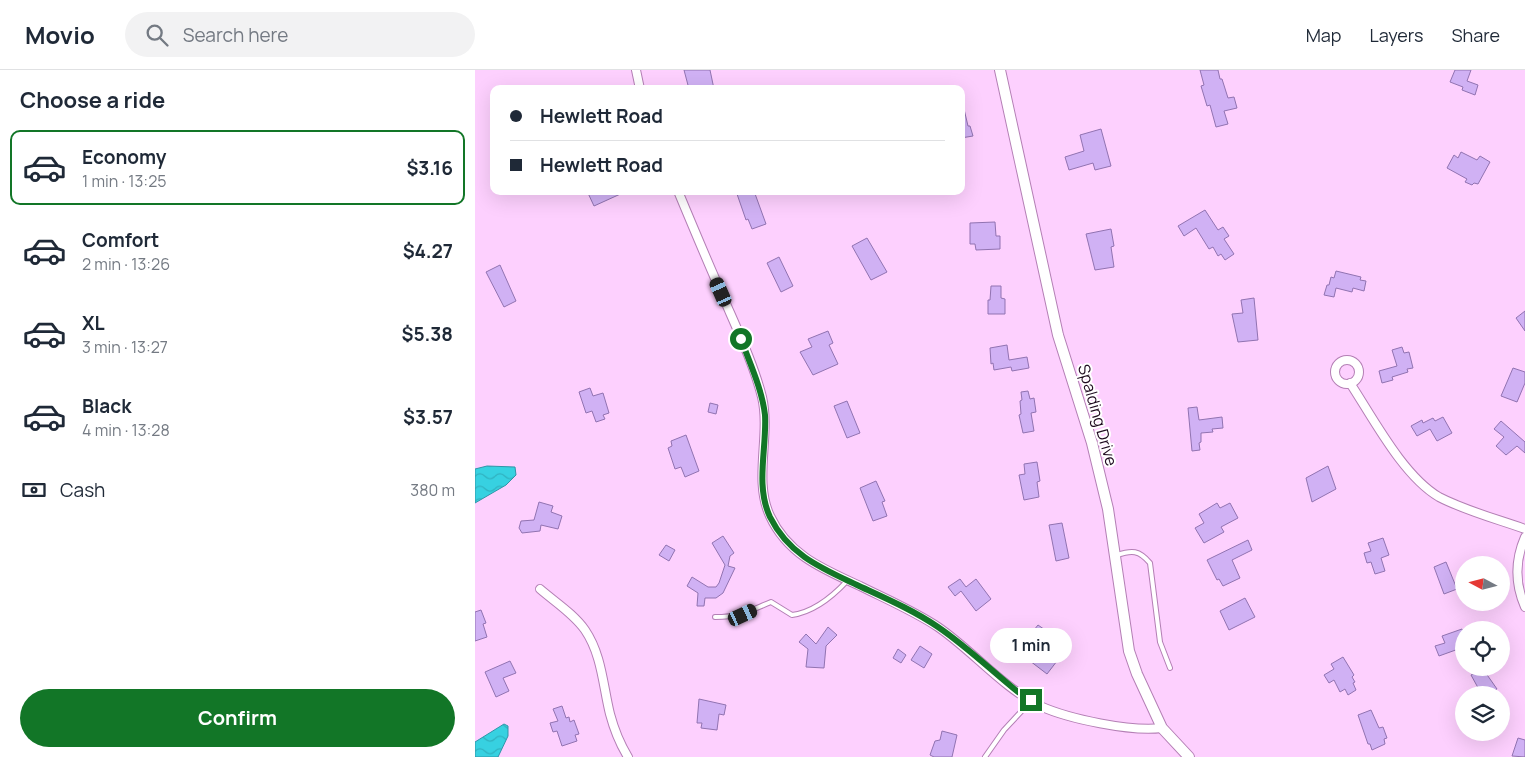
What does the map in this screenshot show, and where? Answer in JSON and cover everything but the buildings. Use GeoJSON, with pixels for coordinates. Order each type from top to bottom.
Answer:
{"type":"FeatureCollection","features":[{"type":"Feature","properties":{"kind":"street"},"geometry":{"type":"LineString","coordinates":[[636,70],[639,85]]}},
{"type":"Feature","properties":{"kind":"street","name":"Spalding Drive"},"geometry":{"type":"LineString","coordinates":[[1000,70],[1058,336],[1092,443],[1107,509],[1129,651],[1137,674],[1162,728],[1189,757]]}},
{"type":"Feature","properties":{"kind":"street"},"geometry":{"type":"LineString","coordinates":[[680,195],[736,326],[760,390],[765,418],[763,495],[769,516],[782,536],[796,552],[815,566],[897,604],[938,627],[1018,692],[1040,705],[1064,715],[1117,726],[1148,730],[1162,728]]}},
{"type":"Feature","properties":{"kind":"street"},"geometry":{"type":"LineString","coordinates":[[1350,384],[1402,462],[1424,486],[1437,496],[1454,504],[1525,529]]}},
{"type":"Feature","properties":{"kind":"street"},"geometry":{"type":"LineString","coordinates":[[1525,537],[1518,561],[1517,577],[1520,595],[1525,607]]}},
{"type":"Feature","properties":{"kind":"street"},"geometry":{"type":"LineString","coordinates":[[540,589],[575,618],[585,629],[593,643],[599,660],[611,715],[628,757]]}},
{"type":"Feature","properties":{"kind":"lane"},"geometry":{"type":"LineString","coordinates":[[1115,556],[1133,551],[1144,556],[1150,563],[1160,642],[1170,668]]}},
{"type":"Feature","properties":{"kind":"lane"},"geometry":{"type":"LineString","coordinates":[[715,617],[743,615],[771,602],[792,615],[802,614],[836,593],[847,581]]}},
{"type":"Feature","properties":{"kind":"lane"},"geometry":{"type":"LineString","coordinates":[[985,757],[1004,730],[1031,700]]}},
{"type":"Feature","properties":{"kind":"water"},"geometry":{"type":"Polygon","coordinates":[[[487,466],[515,467],[516,475],[506,485],[475,503],[475,469],[487,466]]]}},
{"type":"Feature","properties":{"kind":"water"},"geometry":{"type":"Polygon","coordinates":[[[504,724],[508,726],[508,736],[498,757],[475,757],[475,742],[504,724]]]}},
{"type":"Feature","properties":{"kind":"route"},"geometry":{"type":"LineString","coordinates":[[741,339],[764,404],[763,495],[769,516],[782,536],[796,552],[815,566],[897,604],[938,627],[1018,692],[1031,700]]}}]}
